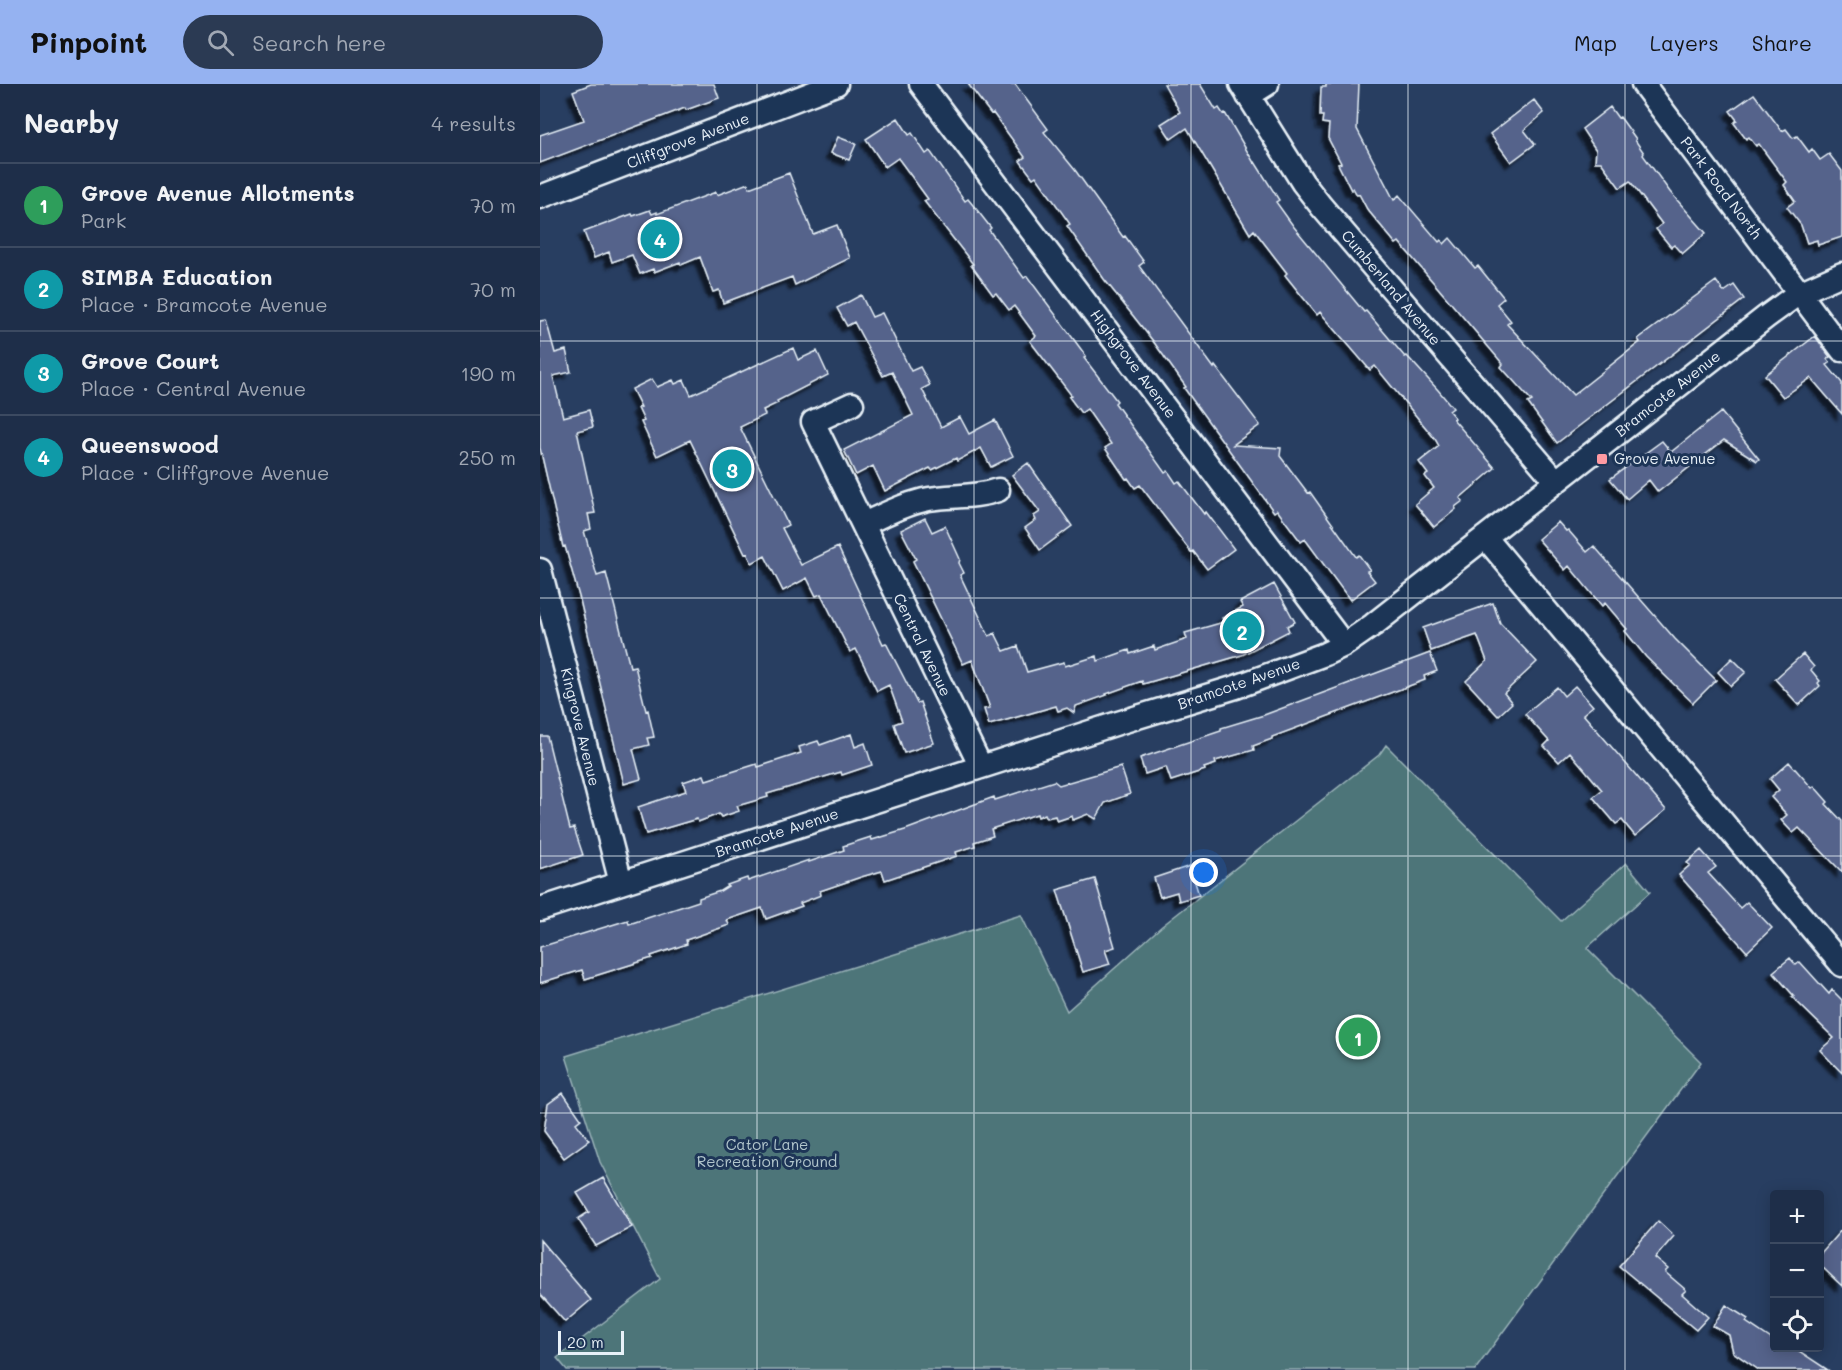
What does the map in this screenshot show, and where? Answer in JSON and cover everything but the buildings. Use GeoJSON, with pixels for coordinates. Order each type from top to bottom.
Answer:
{"type":"FeatureCollection","features":[{"type":"Feature","properties":{"kind":"street","name":"Cliffgrove Avenue"},"geometry":{"type":"LineString","coordinates":[[540,197],[836,84]]}},
{"type":"Feature","properties":{"kind":"street","name":"Highgrove Avenue"},"geometry":{"type":"LineString","coordinates":[[921,84],[1344,645]]}},
{"type":"Feature","properties":{"kind":"street","name":"Park Road North"},"geometry":{"type":"LineString","coordinates":[[1643,84],[1842,350]]}},
{"type":"Feature","properties":{"kind":"street","name":"Cumberland Avenue"},"geometry":{"type":"LineString","coordinates":[[1252,88],[1304,183],[1321,206],[1556,481]]}},
{"type":"Feature","properties":{"kind":"street","name":"Bramcote Avenue"},"geometry":{"type":"LineString","coordinates":[[540,909],[1236,687],[1344,645],[1373,625],[1799,293],[1842,274]]}},
{"type":"Feature","properties":{"kind":"street","name":"Central Avenue"},"geometry":{"type":"LineString","coordinates":[[852,404],[810,415],[981,767]]}},
{"type":"Feature","properties":{"kind":"street"},"geometry":{"type":"LineString","coordinates":[[863,524],[914,502],[931,498],[984,495],[998,490]]}},
{"type":"Feature","properties":{"kind":"street"},"geometry":{"type":"LineString","coordinates":[[1485,537],[1842,965]]}},
{"type":"Feature","properties":{"kind":"street","name":"Kingrove Avenue"},"geometry":{"type":"LineString","coordinates":[[540,570],[621,884]]}},
{"type":"Feature","properties":{"kind":"green space","name":"Cator Lane Recreation Ground"},"geometry":{"type":"Polygon","coordinates":[[[1386,745],[1561,921],[1626,863],[1650,892],[1587,948],[1701,1062],[1475,1370],[567,1370],[557,1358],[660,1279],[600,1162],[566,1056],[1021,915],[1067,1011],[1162,926],[1379,755],[1386,745]]]}},
{"type":"Feature","properties":{"kind":"place","name":"Queenswood"},"geometry":{"type":"Point","coordinates":[660,239]}},
{"type":"Feature","properties":{"kind":"place","name":"Grove Avenue"},"geometry":{"type":"Point","coordinates":[1602,459]}},
{"type":"Feature","properties":{"kind":"place","name":"Grove Court"},"geometry":{"type":"Point","coordinates":[732,469]}},
{"type":"Feature","properties":{"kind":"place","name":"SIMBA Education"},"geometry":{"type":"Point","coordinates":[1242,631]}},
{"type":"Feature","properties":{"kind":"place","name":"Grove Avenue Allotments"},"geometry":{"type":"Point","coordinates":[1358,1037]}}]}
